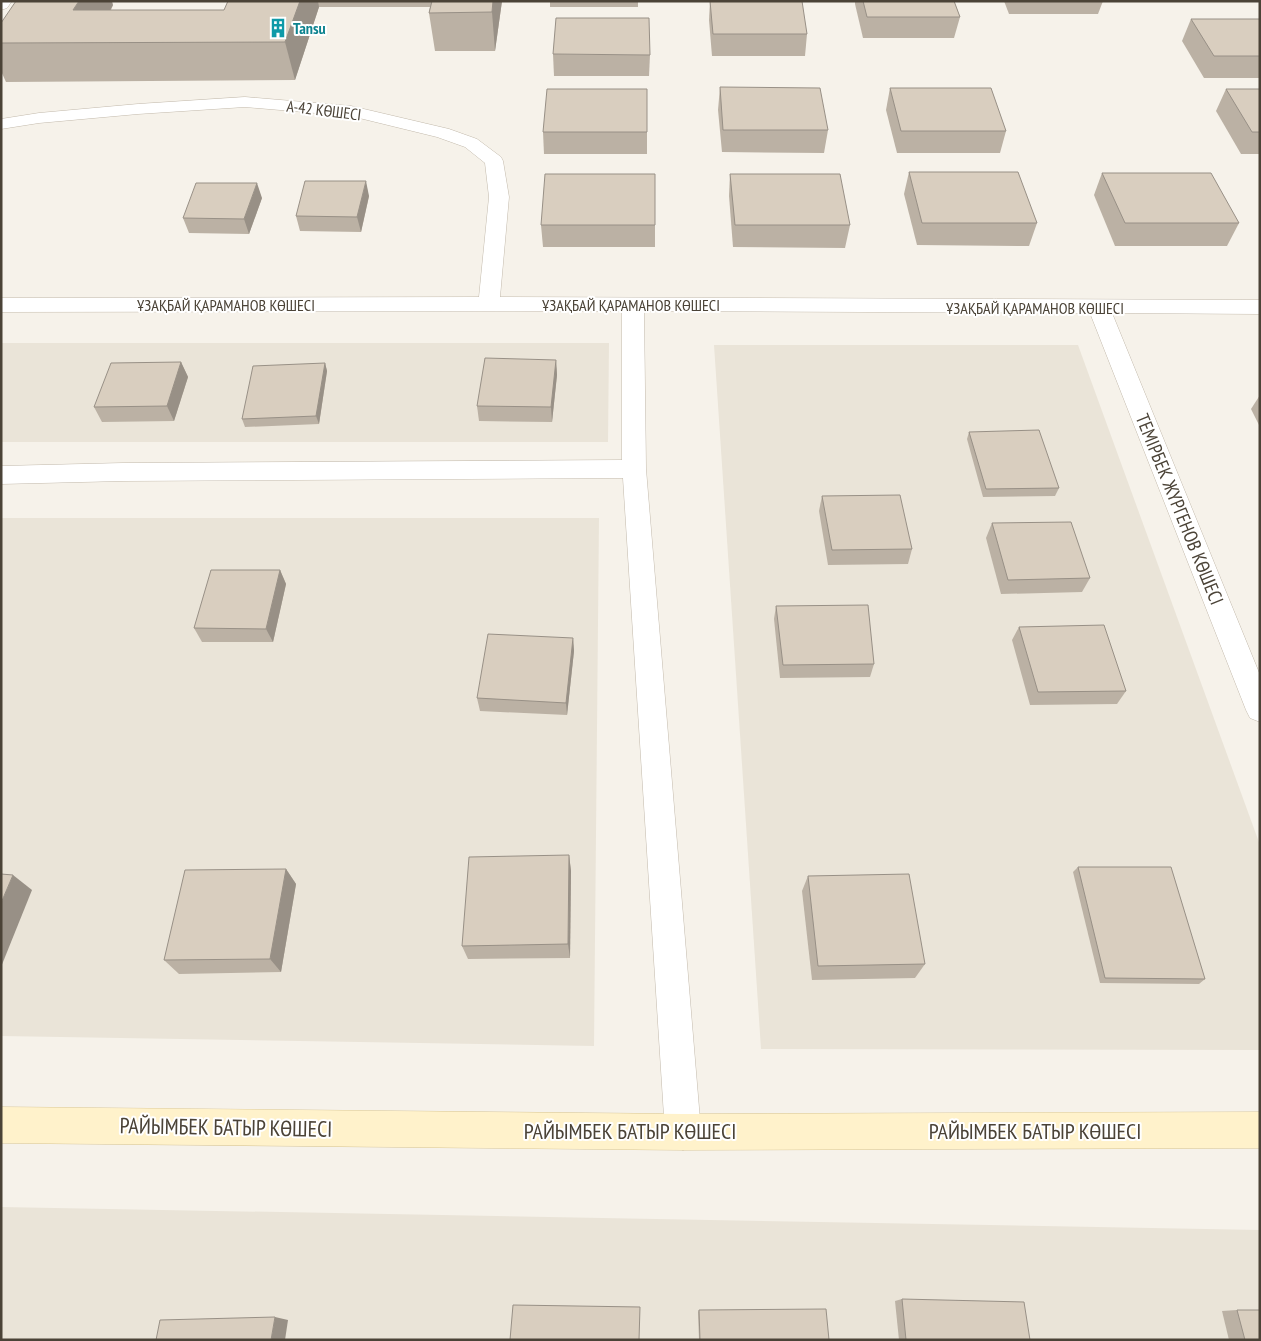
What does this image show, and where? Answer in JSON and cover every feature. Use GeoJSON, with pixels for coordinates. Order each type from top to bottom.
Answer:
{"type":"FeatureCollection","features":[{"type":"Feature","properties":{"kind":"street"},"geometry":{"type":"LineString","coordinates":[[1,5],[4,1]]}},
{"type":"Feature","properties":{"kind":"street","name":"А-42 КӨШЕСІ"},"geometry":{"type":"LineString","coordinates":[[1,124],[39,118],[245,102],[351,111],[452,136],[471,143],[494,160],[499,197],[489,304]]}},
{"type":"Feature","properties":{"kind":"street","name":"ҰЗАҚБАЙ ҚАРАМАНОВ КӨШЕСІ"},"geometry":{"type":"LineString","coordinates":[[1,306],[489,304],[1099,308],[1260,307]]}},
{"type":"Feature","properties":{"kind":"street"},"geometry":{"type":"LineString","coordinates":[[633,306],[634,468],[683,1132]]}},
{"type":"Feature","properties":{"kind":"street","name":"ТЕМІРБЕК ЖҮРГЕНОВ КӨШЕСІ"},"geometry":{"type":"LineString","coordinates":[[1099,308],[1260,710]]}},
{"type":"Feature","properties":{"kind":"street"},"geometry":{"type":"LineString","coordinates":[[1,475],[123,472],[634,468]]}},
{"type":"Feature","properties":{"kind":"street","name":"РАЙЫМБЕК БАТЫР КӨШЕСІ"},"geometry":{"type":"LineString","coordinates":[[1,1125],[683,1132],[1260,1130]]}},
{"type":"Feature","properties":{"kind":"shaded area"},"geometry":{"type":"Polygon","coordinates":[[[1,343],[609,343],[608,442],[1,442],[1,343]]]}},
{"type":"Feature","properties":{"kind":"shaded area"},"geometry":{"type":"Polygon","coordinates":[[[714,345],[1078,345],[1260,845],[1260,1050],[761,1049],[714,345]]]}},
{"type":"Feature","properties":{"kind":"shaded area"},"geometry":{"type":"Polygon","coordinates":[[[1,518],[599,518],[594,1046],[1,1036],[1,518]]]}},
{"type":"Feature","properties":{"kind":"shaded area"},"geometry":{"type":"Polygon","coordinates":[[[1,1207],[1260,1230],[1260,1340],[1,1340],[1,1207]]]}},
{"type":"Feature","properties":{"kind":"building"},"geometry":{"type":"Polygon","coordinates":[[[16,1],[79,1],[73,10],[224,10],[228,1],[300,1],[285,42],[1,43],[1,23],[16,1]]]}},
{"type":"Feature","properties":{"kind":"building"},"geometry":{"type":"Polygon","coordinates":[[[432,1],[493,1],[492,12],[429,13],[432,1]]]}},
{"type":"Feature","properties":{"kind":"building"},"geometry":{"type":"Polygon","coordinates":[[[710,1],[802,1],[807,34],[713,34],[710,1]]]}},
{"type":"Feature","properties":{"kind":"building"},"geometry":{"type":"Polygon","coordinates":[[[863,1],[954,1],[960,17],[867,17],[863,1]]]}},
{"type":"Feature","properties":{"kind":"building"},"geometry":{"type":"Polygon","coordinates":[[[556,18],[649,18],[650,55],[553,54],[556,18]]]}},
{"type":"Feature","properties":{"kind":"building"},"geometry":{"type":"Polygon","coordinates":[[[1191,19],[1260,19],[1260,56],[1214,56],[1191,19]]]}},
{"type":"Feature","properties":{"kind":"building"},"geometry":{"type":"Polygon","coordinates":[[[720,87],[820,88],[828,130],[723,130],[720,87]]]}},
{"type":"Feature","properties":{"kind":"building"},"geometry":{"type":"Polygon","coordinates":[[[890,88],[991,88],[1006,131],[901,131],[890,88]]]}},
{"type":"Feature","properties":{"kind":"building"},"geometry":{"type":"Polygon","coordinates":[[[547,89],[647,89],[647,132],[543,132],[547,89]]]}},
{"type":"Feature","properties":{"kind":"building"},"geometry":{"type":"Polygon","coordinates":[[[1226,89],[1260,89],[1260,132],[1252,132],[1226,89]]]}},
{"type":"Feature","properties":{"kind":"building"},"geometry":{"type":"Polygon","coordinates":[[[909,172],[1018,172],[1037,223],[922,223],[909,172]]]}},
{"type":"Feature","properties":{"kind":"building"},"geometry":{"type":"Polygon","coordinates":[[[1102,173],[1211,173],[1239,223],[1125,223],[1102,173]]]}},
{"type":"Feature","properties":{"kind":"building"},"geometry":{"type":"Polygon","coordinates":[[[545,174],[655,174],[655,225],[541,225],[545,174]]]}},
{"type":"Feature","properties":{"kind":"building"},"geometry":{"type":"Polygon","coordinates":[[[730,174],[840,174],[850,225],[735,225],[730,174]]]}},
{"type":"Feature","properties":{"kind":"building"},"geometry":{"type":"Polygon","coordinates":[[[305,181],[366,181],[357,217],[296,216],[305,181]]]}},
{"type":"Feature","properties":{"kind":"building"},"geometry":{"type":"Polygon","coordinates":[[[196,183],[257,183],[244,219],[183,218],[196,183]]]}},
{"type":"Feature","properties":{"kind":"building"},"geometry":{"type":"Polygon","coordinates":[[[485,358],[556,360],[551,407],[477,406],[485,358]]]}},
{"type":"Feature","properties":{"kind":"building"},"geometry":{"type":"Polygon","coordinates":[[[181,362],[167,406],[94,407],[111,363],[181,362]]]}},
{"type":"Feature","properties":{"kind":"building"},"geometry":{"type":"Polygon","coordinates":[[[325,363],[316,416],[242,419],[253,366],[325,363]]]}},
{"type":"Feature","properties":{"kind":"building"},"geometry":{"type":"Polygon","coordinates":[[[1039,430],[1059,488],[986,489],[969,432],[1039,430]]]}},
{"type":"Feature","properties":{"kind":"building"},"geometry":{"type":"Polygon","coordinates":[[[900,495],[912,549],[832,550],[822,496],[900,495]]]}},
{"type":"Feature","properties":{"kind":"building"},"geometry":{"type":"Polygon","coordinates":[[[1071,522],[1090,578],[1008,580],[992,523],[1071,522]]]}},
{"type":"Feature","properties":{"kind":"building"},"geometry":{"type":"Polygon","coordinates":[[[211,570],[280,570],[266,629],[194,628],[211,570]]]}},
{"type":"Feature","properties":{"kind":"building"},"geometry":{"type":"Polygon","coordinates":[[[868,605],[874,664],[783,665],[776,606],[868,605]]]}},
{"type":"Feature","properties":{"kind":"building"},"geometry":{"type":"Polygon","coordinates":[[[1104,625],[1126,691],[1038,692],[1019,627],[1104,625]]]}},
{"type":"Feature","properties":{"kind":"building"},"geometry":{"type":"Polygon","coordinates":[[[488,634],[573,638],[566,703],[477,698],[488,634]]]}},
{"type":"Feature","properties":{"kind":"building"},"geometry":{"type":"Polygon","coordinates":[[[569,855],[568,944],[462,946],[469,857],[569,855]]]}},
{"type":"Feature","properties":{"kind":"building"},"geometry":{"type":"Polygon","coordinates":[[[1078,867],[1171,867],[1205,979],[1105,978],[1078,867]]]}},
{"type":"Feature","properties":{"kind":"building"},"geometry":{"type":"Polygon","coordinates":[[[286,869],[270,959],[164,960],[185,870],[286,869]]]}},
{"type":"Feature","properties":{"kind":"building"},"geometry":{"type":"Polygon","coordinates":[[[1,874],[13,875],[1,903],[1,874]]]}},
{"type":"Feature","properties":{"kind":"building"},"geometry":{"type":"Polygon","coordinates":[[[909,874],[925,964],[818,966],[808,876],[909,874]]]}},
{"type":"Feature","properties":{"kind":"building"},"geometry":{"type":"Polygon","coordinates":[[[902,1299],[1024,1302],[1030,1340],[906,1340],[902,1299]]]}},
{"type":"Feature","properties":{"kind":"building"},"geometry":{"type":"Polygon","coordinates":[[[513,1305],[640,1307],[639,1340],[510,1340],[513,1305]]]}},
{"type":"Feature","properties":{"kind":"building"},"geometry":{"type":"Polygon","coordinates":[[[826,1309],[829,1340],[700,1340],[699,1310],[826,1309]]]}},
{"type":"Feature","properties":{"kind":"building"},"geometry":{"type":"Polygon","coordinates":[[[1237,1310],[1260,1310],[1260,1340],[1245,1340],[1237,1310]]]}},
{"type":"Feature","properties":{"kind":"building"},"geometry":{"type":"Polygon","coordinates":[[[275,1317],[271,1340],[156,1340],[160,1320],[275,1317]]]}},
{"type":"Feature","properties":{"kind":"place","name":"Tansu"},"geometry":{"type":"Point","coordinates":[278,28]}}]}
